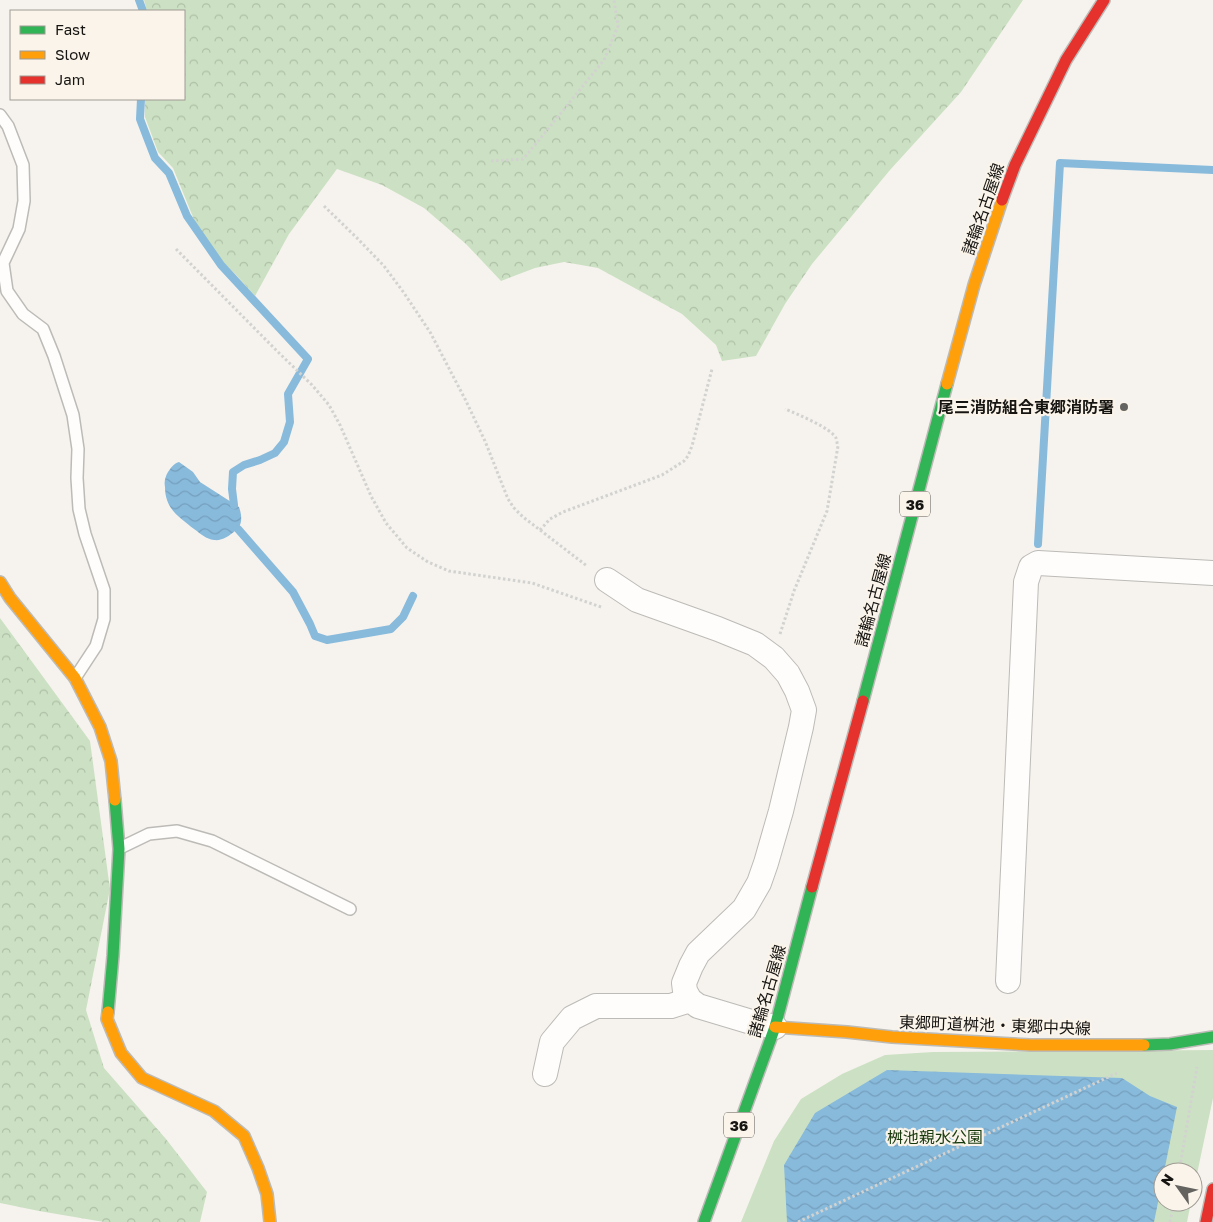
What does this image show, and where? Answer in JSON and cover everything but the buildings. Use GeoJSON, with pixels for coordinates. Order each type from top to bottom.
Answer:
{"type":"FeatureCollection","features":[{"type":"Feature","properties":{"kind":"main road","name":"諸輪名古屋線"},"geometry":{"type":"LineString","coordinates":[[704,1222],[775,1027],[971,294],[995,219],[1016,165],[1066,60],[1104,0]]}},
{"type":"Feature","properties":{"kind":"main road"},"geometry":{"type":"LineString","coordinates":[[0,582],[10,598],[75,678],[100,727],[111,761],[119,849],[113,956],[107,1019],[121,1052],[142,1078],[214,1111],[244,1136],[267,1194],[270,1222]]}},
{"type":"Feature","properties":{"kind":"main road","name":"東郷町道桝池・東郷中央線"},"geometry":{"type":"LineString","coordinates":[[775,1027],[892,1037],[1031,1045],[1134,1046],[1170,1044],[1213,1037]]}},
{"type":"Feature","properties":{"kind":"main road"},"geometry":{"type":"LineString","coordinates":[[1206,1222],[1213,1192]]}},
{"type":"Feature","properties":{"kind":"street"},"geometry":{"type":"LineString","coordinates":[[1008,981],[1026,582],[1030,567],[1038,562],[1213,573]]}},
{"type":"Feature","properties":{"kind":"street"},"geometry":{"type":"LineString","coordinates":[[607,580],[637,600],[755,644],[771,656],[788,674],[797,691],[804,710],[801,727],[781,811],[759,883],[744,909],[698,953],[684,983],[685,991],[690,1000],[698,1006],[748,1022],[775,1027]]}},
{"type":"Feature","properties":{"kind":"street"},"geometry":{"type":"LineString","coordinates":[[545,1074],[552,1042],[572,1018],[596,1006],[671,1006],[690,1000]]}},
{"type":"Feature","properties":{"kind":"lane"},"geometry":{"type":"LineString","coordinates":[[0,115],[8,126],[23,165],[24,201],[20,229],[3,263],[7,290],[23,314],[43,329],[65,390],[73,415],[78,449],[79,509],[85,534],[104,590],[104,619],[96,646],[75,678]]}},
{"type":"Feature","properties":{"kind":"lane"},"geometry":{"type":"LineString","coordinates":[[119,849],[149,834],[177,830],[212,841],[350,909]]}},
{"type":"Feature","properties":{"kind":"path"},"geometry":{"type":"LineString","coordinates":[[491,161],[523,159],[604,60],[618,26],[614,0]]}},
{"type":"Feature","properties":{"kind":"path"},"geometry":{"type":"LineString","coordinates":[[324,206],[384,266],[430,332],[486,441],[508,499],[514,508],[607,580]]}},
{"type":"Feature","properties":{"kind":"path"},"geometry":{"type":"LineString","coordinates":[[176,249],[312,385],[329,405],[340,425],[371,496],[386,523],[407,548],[428,562],[449,570],[532,583],[606,609],[620,608],[637,600]]}},
{"type":"Feature","properties":{"kind":"path"},"geometry":{"type":"LineString","coordinates":[[540,530],[550,519],[563,512],[662,475],[684,461],[692,446],[712,369]]}},
{"type":"Feature","properties":{"kind":"path"},"geometry":{"type":"LineString","coordinates":[[771,656],[794,591],[827,511],[838,446],[836,437],[830,432],[811,420],[786,409]]}},
{"type":"Feature","properties":{"kind":"path"},"geometry":{"type":"LineString","coordinates":[[1181,1162],[1198,1062]]}},
{"type":"Feature","properties":{"kind":"path"},"geometry":{"type":"LineString","coordinates":[[798,1222],[1122,1070]]}},
{"type":"Feature","properties":{"kind":"green space"},"geometry":{"type":"Polygon","coordinates":[[[144,0],[1023,0],[961,92],[890,170],[812,264],[785,304],[756,356],[722,361],[716,345],[682,314],[598,268],[564,262],[535,268],[501,281],[466,244],[424,208],[382,185],[337,169],[289,234],[255,296],[221,260],[195,222],[173,168],[158,152],[145,117],[145,100],[185,100],[185,10],[147,10],[144,0]]]}},
{"type":"Feature","properties":{"kind":"green space"},"geometry":{"type":"Polygon","coordinates":[[[0,618],[90,741],[110,889],[86,1010],[104,1068],[166,1139],[207,1192],[200,1222],[104,1222],[0,1203],[0,618]]]}},
{"type":"Feature","properties":{"kind":"green space","name":"桝池親水公園"},"geometry":{"type":"Polygon","coordinates":[[[1213,1050],[1213,1098],[1200,1162],[1153,1162],[1153,1212],[1189,1212],[1187,1222],[741,1222],[774,1141],[801,1099],[842,1074],[885,1055],[933,1052],[1213,1050]]]}},
{"type":"Feature","properties":{"kind":"water"},"geometry":{"type":"Polygon","coordinates":[[[179,462],[193,472],[200,482],[239,507],[241,523],[238,529],[220,540],[208,539],[174,512],[167,501],[165,480],[171,468],[179,462]]]}},
{"type":"Feature","properties":{"kind":"water","name":"桝池親水公園"},"geometry":{"type":"Polygon","coordinates":[[[887,1070],[1122,1078],[1150,1096],[1177,1107],[1166,1162],[1153,1162],[1153,1212],[1156,1212],[1154,1222],[787,1222],[784,1165],[815,1113],[887,1070]]]}},
{"type":"Feature","properties":{"kind":"waterway"},"geometry":{"type":"LineString","coordinates":[[139,0],[143,10]]}},
{"type":"Feature","properties":{"kind":"waterway"},"geometry":{"type":"LineString","coordinates":[[141,100],[140,119],[155,158],[169,173],[187,216],[221,265],[308,359],[288,394],[290,422],[284,442],[275,453],[244,465],[233,472],[232,489],[234,505]]}},
{"type":"Feature","properties":{"kind":"waterway"},"geometry":{"type":"LineString","coordinates":[[1038,544],[1060,163],[1213,170]]}},
{"type":"Feature","properties":{"kind":"waterway"},"geometry":{"type":"LineString","coordinates":[[238,529],[293,592],[315,636],[327,640],[391,629],[403,617],[413,596]]}},
{"type":"Feature","properties":{"kind":"traffic: fast"},"geometry":{"type":"LineString","coordinates":[[863,701],[947,384]]}},
{"type":"Feature","properties":{"kind":"traffic: fast"},"geometry":{"type":"LineString","coordinates":[[108,1012],[119,849],[115,800]]}},
{"type":"Feature","properties":{"kind":"traffic: fast"},"geometry":{"type":"LineString","coordinates":[[704,1222],[775,1027],[812,887]]}},
{"type":"Feature","properties":{"kind":"traffic: fast"},"geometry":{"type":"LineString","coordinates":[[1144,1045],[1170,1044],[1213,1037]]}},
{"type":"Feature","properties":{"kind":"traffic: slow"},"geometry":{"type":"LineString","coordinates":[[947,384],[974,285],[1002,200]]}},
{"type":"Feature","properties":{"kind":"traffic: slow"},"geometry":{"type":"LineString","coordinates":[[0,582],[10,598],[75,678],[100,727],[111,761],[115,800]]}},
{"type":"Feature","properties":{"kind":"traffic: slow"},"geometry":{"type":"LineString","coordinates":[[108,1012],[107,1019],[121,1053],[142,1078],[214,1111],[244,1136],[267,1194],[270,1222]]}},
{"type":"Feature","properties":{"kind":"traffic: slow"},"geometry":{"type":"LineString","coordinates":[[775,1027],[892,1037],[1031,1045],[1144,1045]]}},
{"type":"Feature","properties":{"kind":"traffic: jam"},"geometry":{"type":"LineString","coordinates":[[1002,200],[1015,165],[1066,60],[1104,0]]}},
{"type":"Feature","properties":{"kind":"traffic: jam"},"geometry":{"type":"LineString","coordinates":[[812,887],[863,701]]}},
{"type":"Feature","properties":{"kind":"traffic: jam"},"geometry":{"type":"LineString","coordinates":[[1206,1222],[1213,1189]]}},
{"type":"Feature","properties":{"kind":"place","name":"尾三消防組合東郷消防署"},"geometry":{"type":"Point","coordinates":[1124,407]}}]}
